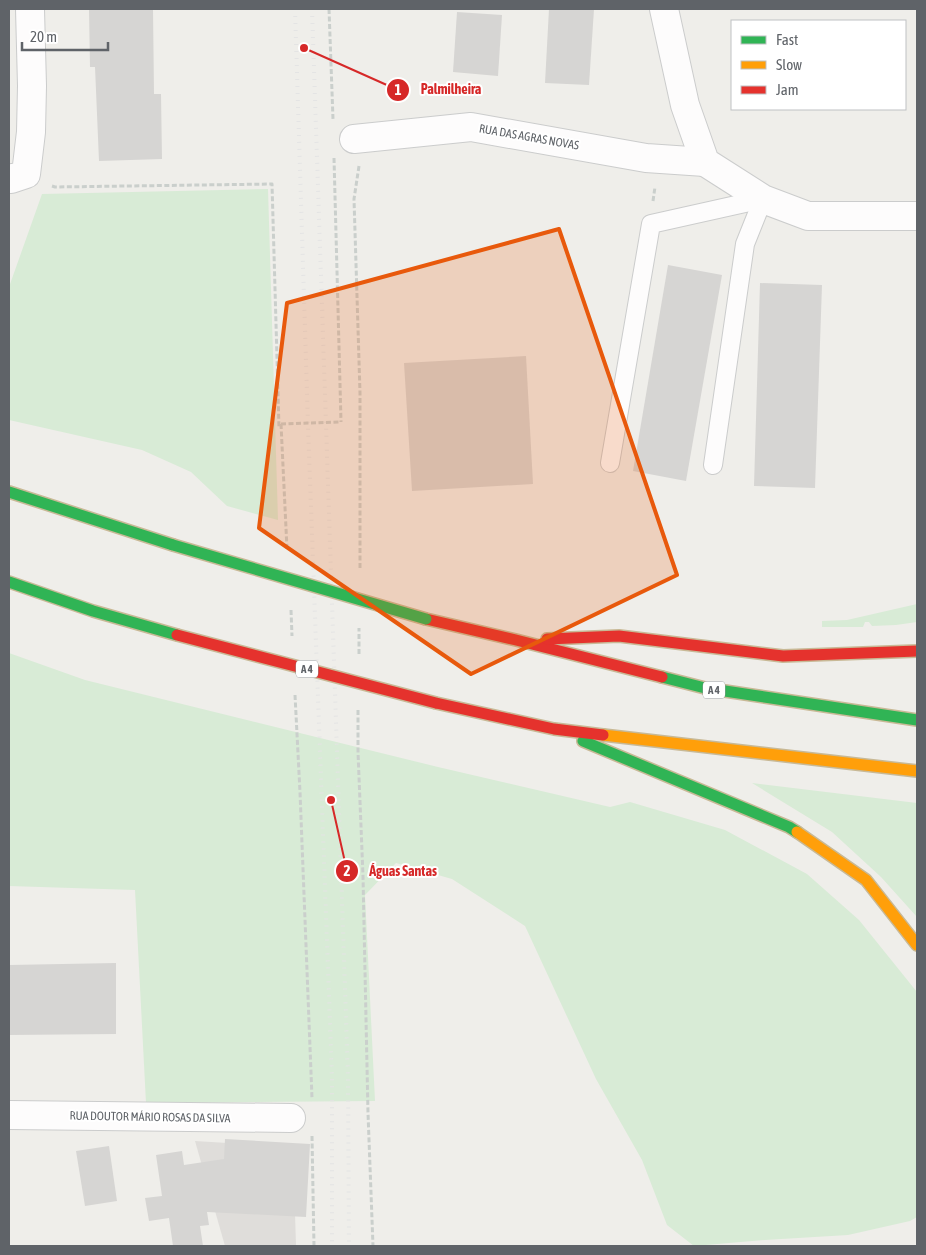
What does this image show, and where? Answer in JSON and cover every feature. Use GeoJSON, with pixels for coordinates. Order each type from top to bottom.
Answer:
{"type":"FeatureCollection","features":[{"type":"Feature","properties":{"kind":"highway","name":"A 4"},"geometry":{"type":"LineString","coordinates":[[9,492],[173,545],[426,619],[705,688],[917,720]]}},
{"type":"Feature","properties":{"kind":"highway","name":"A 4"},"geometry":{"type":"LineString","coordinates":[[9,582],[93,611],[177,636],[436,703],[554,729],[917,771]]}},
{"type":"Feature","properties":{"kind":"highway"},"geometry":{"type":"LineString","coordinates":[[516,640],[619,636],[783,656],[917,651]]}},
{"type":"Feature","properties":{"kind":"highway"},"geometry":{"type":"LineString","coordinates":[[554,729],[789,827],[866,880],[917,945]]}},
{"type":"Feature","properties":{"kind":"street"},"geometry":{"type":"LineString","coordinates":[[18,176],[31,132],[30,9]]}},
{"type":"Feature","properties":{"kind":"street"},"geometry":{"type":"LineString","coordinates":[[664,9],[685,105],[705,162]]}},
{"type":"Feature","properties":{"kind":"street"},"geometry":{"type":"LineString","coordinates":[[9,105],[32,86]]}},
{"type":"Feature","properties":{"kind":"street","name":"RUA DAS AGRAS NOVAS"},"geometry":{"type":"LineString","coordinates":[[344,145],[471,127],[646,158],[705,162],[763,199],[808,216],[917,216]]}},
{"type":"Feature","properties":{"kind":"street","name":"RUA DOUTOR MÁRIO ROSAS DA SILVA"},"geometry":{"type":"LineString","coordinates":[[9,1115],[301,1118]]}},
{"type":"Feature","properties":{"kind":"lane"},"geometry":{"type":"LineString","coordinates":[[610,464],[651,224],[763,199]]}},
{"type":"Feature","properties":{"kind":"lane"},"geometry":{"type":"LineString","coordinates":[[713,465],[745,244],[763,199]]}},
{"type":"Feature","properties":{"kind":"path"},"geometry":{"type":"LineString","coordinates":[[329,9],[333,122]]}},
{"type":"Feature","properties":{"kind":"path"},"geometry":{"type":"LineString","coordinates":[[288,557],[281,424],[341,422],[344,145]]}},
{"type":"Feature","properties":{"kind":"path"},"geometry":{"type":"LineString","coordinates":[[18,176],[54,187],[272,184],[280,450],[282,449]]}},
{"type":"Feature","properties":{"kind":"path"},"geometry":{"type":"LineString","coordinates":[[290,606],[292,645]]}},
{"type":"Feature","properties":{"kind":"path"},"geometry":{"type":"LineString","coordinates":[[295,694],[312,1079],[301,1118],[314,1246]]}},
{"type":"Feature","properties":{"kind":"highlighted area"},"geometry":{"type":"Polygon","coordinates":[[[559,229],[677,575],[471,674],[259,528],[287,303],[559,229]]]}},
{"type":"Feature","properties":{"kind":"shaded area"},"geometry":{"type":"Polygon","coordinates":[[[195,1141],[293,1147],[296,1246],[225,1246],[195,1141]]]}},
{"type":"Feature","properties":{"kind":"green space"},"geometry":{"type":"Polygon","coordinates":[[[268,189],[278,520],[227,506],[191,472],[142,450],[9,420],[9,287],[42,194],[268,189]]]}},
{"type":"Feature","properties":{"kind":"green space"},"geometry":{"type":"Polygon","coordinates":[[[917,604],[917,622],[872,626],[869,622],[865,622],[863,627],[822,627],[822,621],[847,620],[917,604]]]}},
{"type":"Feature","properties":{"kind":"green space"},"geometry":{"type":"Polygon","coordinates":[[[9,653],[85,680],[438,767],[610,807],[630,802],[725,830],[807,874],[859,920],[917,992],[917,1217],[910,1221],[848,1235],[694,1246],[667,1225],[642,1160],[596,1079],[525,926],[452,879],[396,863],[365,895],[375,1101],[146,1103],[135,890],[9,886],[9,653]]]}},
{"type":"Feature","properties":{"kind":"green space"},"geometry":{"type":"Polygon","coordinates":[[[752,783],[917,803],[917,917],[881,877],[832,832],[752,783]]]}},
{"type":"Feature","properties":{"kind":"building"},"geometry":{"type":"Polygon","coordinates":[[[89,9],[153,9],[154,94],[161,94],[162,159],[99,161],[95,67],[90,67],[89,9]]]}},
{"type":"Feature","properties":{"kind":"building"},"geometry":{"type":"Polygon","coordinates":[[[549,9],[594,9],[589,85],[545,83],[549,9]]]}},
{"type":"Feature","properties":{"kind":"building"},"geometry":{"type":"Polygon","coordinates":[[[457,12],[502,15],[498,76],[453,72],[457,12]]]}},
{"type":"Feature","properties":{"kind":"building"},"geometry":{"type":"Polygon","coordinates":[[[668,265],[722,275],[686,481],[633,471],[668,265]]]}},
{"type":"Feature","properties":{"kind":"building"},"geometry":{"type":"Polygon","coordinates":[[[760,283],[822,285],[815,488],[754,486],[760,283]]]}},
{"type":"Feature","properties":{"kind":"building"},"geometry":{"type":"Polygon","coordinates":[[[526,356],[533,484],[412,491],[404,363],[526,356]]]}},
{"type":"Feature","properties":{"kind":"building"},"geometry":{"type":"Polygon","coordinates":[[[116,963],[116,1034],[9,1035],[9,965],[116,963]]]}},
{"type":"Feature","properties":{"kind":"building"},"geometry":{"type":"Polygon","coordinates":[[[225,1139],[310,1144],[306,1217],[207,1212],[209,1225],[200,1226],[203,1246],[173,1246],[169,1218],[149,1221],[145,1198],[162,1196],[156,1155],[182,1151],[184,1165],[224,1159],[225,1139]]]}},
{"type":"Feature","properties":{"kind":"building"},"geometry":{"type":"Polygon","coordinates":[[[109,1146],[117,1201],[85,1206],[76,1151],[109,1146]]]}},
{"type":"Feature","properties":{"kind":"railway"},"geometry":{"type":"LineString","coordinates":[[295,9],[332,1078],[332,1246]]}},
{"type":"Feature","properties":{"kind":"railway"},"geometry":{"type":"LineString","coordinates":[[312,9],[348,1078],[349,1246]]}},
{"type":"Feature","properties":{"kind":"traffic: fast"},"geometry":{"type":"LineString","coordinates":[[9,492],[173,545]]}},
{"type":"Feature","properties":{"kind":"traffic: fast"},"geometry":{"type":"LineString","coordinates":[[173,545],[426,619]]}},
{"type":"Feature","properties":{"kind":"traffic: fast"},"geometry":{"type":"LineString","coordinates":[[9,582],[93,611],[177,635]]}},
{"type":"Feature","properties":{"kind":"traffic: fast"},"geometry":{"type":"LineString","coordinates":[[662,677],[705,688],[917,720]]}},
{"type":"Feature","properties":{"kind":"traffic: fast"},"geometry":{"type":"LineString","coordinates":[[583,741],[797,832]]}},
{"type":"Feature","properties":{"kind":"traffic: slow"},"geometry":{"type":"LineString","coordinates":[[603,735],[917,771]]}},
{"type":"Feature","properties":{"kind":"traffic: slow"},"geometry":{"type":"LineString","coordinates":[[797,832],[866,880],[917,945]]}},
{"type":"Feature","properties":{"kind":"traffic: jam"},"geometry":{"type":"LineString","coordinates":[[426,619],[662,677]]}},
{"type":"Feature","properties":{"kind":"traffic: jam"},"geometry":{"type":"LineString","coordinates":[[177,635],[436,703]]}},
{"type":"Feature","properties":{"kind":"traffic: jam"},"geometry":{"type":"LineString","coordinates":[[547,639],[619,636],[783,656],[917,651]]}},
{"type":"Feature","properties":{"kind":"traffic: jam"},"geometry":{"type":"LineString","coordinates":[[436,703],[554,729],[603,735]]}},
{"type":"Feature","properties":{"kind":"place","name":"Palmilheira"},"geometry":{"type":"Point","coordinates":[304,48]}},
{"type":"Feature","properties":{"kind":"place","name":"Águas Santas"},"geometry":{"type":"Point","coordinates":[331,800]}}]}
